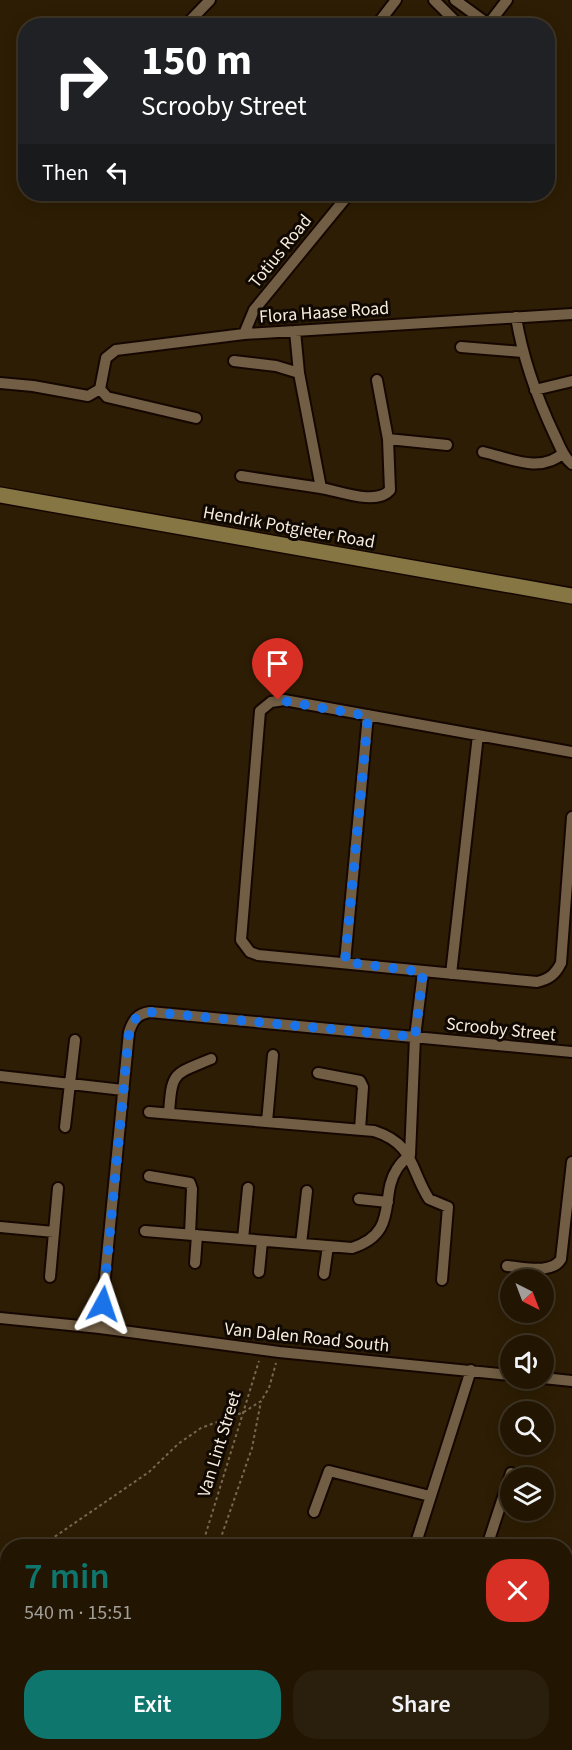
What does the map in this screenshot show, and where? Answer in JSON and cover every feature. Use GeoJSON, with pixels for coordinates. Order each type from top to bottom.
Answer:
{"type":"FeatureCollection","features":[{"type":"Feature","properties":{"kind":"main road","name":"Hendrik Potgieter Road"},"geometry":{"type":"LineString","coordinates":[[0,495],[572,596]]}},
{"type":"Feature","properties":{"kind":"street"},"geometry":{"type":"LineString","coordinates":[[192,18],[210,0]]}},
{"type":"Feature","properties":{"kind":"street"},"geometry":{"type":"LineString","coordinates":[[382,18],[396,0]]}},
{"type":"Feature","properties":{"kind":"street"},"geometry":{"type":"LineString","coordinates":[[434,0],[452,18]]}},
{"type":"Feature","properties":{"kind":"street"},"geometry":{"type":"LineString","coordinates":[[455,0],[478,18]]}},
{"type":"Feature","properties":{"kind":"street"},"geometry":{"type":"LineString","coordinates":[[493,18],[507,0]]}},
{"type":"Feature","properties":{"kind":"street","name":"Totius Road"},"geometry":{"type":"LineString","coordinates":[[244,334],[254,310],[343,201]]}},
{"type":"Feature","properties":{"kind":"street","name":"Flora Haase Road"},"geometry":{"type":"LineString","coordinates":[[101,386],[106,358],[116,350],[244,334],[572,314]]}},
{"type":"Feature","properties":{"kind":"street"},"geometry":{"type":"LineString","coordinates":[[516,317],[522,352],[535,390],[563,453],[572,464]]}},
{"type":"Feature","properties":{"kind":"street"},"geometry":{"type":"LineString","coordinates":[[295,331],[299,373],[321,488]]}},
{"type":"Feature","properties":{"kind":"street"},"geometry":{"type":"LineString","coordinates":[[461,347],[522,352]]}},
{"type":"Feature","properties":{"kind":"street"},"geometry":{"type":"LineString","coordinates":[[234,362],[276,366],[299,373]]}},
{"type":"Feature","properties":{"kind":"street"},"geometry":{"type":"LineString","coordinates":[[241,476],[376,498],[387,494],[392,482],[388,439],[377,380]]}},
{"type":"Feature","properties":{"kind":"street"},"geometry":{"type":"LineString","coordinates":[[535,390],[572,381]]}},
{"type":"Feature","properties":{"kind":"street"},"geometry":{"type":"LineString","coordinates":[[0,383],[33,386],[88,396],[101,386],[107,397],[196,418]]}},
{"type":"Feature","properties":{"kind":"street"},"geometry":{"type":"LineString","coordinates":[[388,439],[447,446]]}},
{"type":"Feature","properties":{"kind":"street"},"geometry":{"type":"LineString","coordinates":[[483,452],[541,465],[549,464],[563,453]]}},
{"type":"Feature","properties":{"kind":"street"},"geometry":{"type":"LineString","coordinates":[[572,752],[278,700],[271,702],[260,711],[241,940],[250,952],[258,954],[537,982],[548,979],[556,973],[561,963],[572,817]]}},
{"type":"Feature","properties":{"kind":"street"},"geometry":{"type":"LineString","coordinates":[[345,962],[368,716]]}},
{"type":"Feature","properties":{"kind":"street"},"geometry":{"type":"LineString","coordinates":[[451,974],[478,735]]}},
{"type":"Feature","properties":{"kind":"street"},"geometry":{"type":"LineString","coordinates":[[423,972],[415,1037],[410,1155],[427,1197],[432,1201],[445,1204],[449,1210],[442,1280]]}},
{"type":"Feature","properties":{"kind":"street","name":"Scrooby Street"},"geometry":{"type":"LineString","coordinates":[[123,1090],[129,1032],[133,1020],[140,1014],[150,1012],[572,1053]]}},
{"type":"Feature","properties":{"kind":"street"},"geometry":{"type":"LineString","coordinates":[[65,1127],[75,1040]]}},
{"type":"Feature","properties":{"kind":"street"},"geometry":{"type":"LineString","coordinates":[[267,1122],[273,1054]]}},
{"type":"Feature","properties":{"kind":"street"},"geometry":{"type":"LineString","coordinates":[[170,1113],[171,1084],[175,1076],[211,1059]]}},
{"type":"Feature","properties":{"kind":"street"},"geometry":{"type":"LineString","coordinates":[[318,1073],[360,1080],[363,1087],[360,1129]]}},
{"type":"Feature","properties":{"kind":"street"},"geometry":{"type":"LineString","coordinates":[[0,1076],[123,1090],[100,1328]]}},
{"type":"Feature","properties":{"kind":"street"},"geometry":{"type":"LineString","coordinates":[[149,1112],[374,1131],[389,1137],[410,1155]]}},
{"type":"Feature","properties":{"kind":"street"},"geometry":{"type":"LineString","coordinates":[[145,1231],[352,1248],[360,1245],[381,1228],[395,1170],[410,1155]]}},
{"type":"Feature","properties":{"kind":"street"},"geometry":{"type":"LineString","coordinates":[[507,1266],[549,1268],[558,1264],[561,1259],[572,1162]]}},
{"type":"Feature","properties":{"kind":"street"},"geometry":{"type":"LineString","coordinates":[[149,1176],[190,1183],[195,1263]]}},
{"type":"Feature","properties":{"kind":"street"},"geometry":{"type":"LineString","coordinates":[[50,1277],[58,1188]]}},
{"type":"Feature","properties":{"kind":"street"},"geometry":{"type":"LineString","coordinates":[[243,1239],[248,1188]]}},
{"type":"Feature","properties":{"kind":"street"},"geometry":{"type":"LineString","coordinates":[[301,1244],[307,1191]]}},
{"type":"Feature","properties":{"kind":"street"},"geometry":{"type":"LineString","coordinates":[[358,1199],[388,1202]]}},
{"type":"Feature","properties":{"kind":"street"},"geometry":{"type":"LineString","coordinates":[[0,1227],[54,1232]]}},
{"type":"Feature","properties":{"kind":"street"},"geometry":{"type":"LineString","coordinates":[[259,1272],[262,1240]]}},
{"type":"Feature","properties":{"kind":"street"},"geometry":{"type":"LineString","coordinates":[[324,1274],[328,1246]]}},
{"type":"Feature","properties":{"kind":"street","name":"Van Dalen Road South"},"geometry":{"type":"LineString","coordinates":[[0,1318],[100,1328],[279,1352],[500,1374]]}},
{"type":"Feature","properties":{"kind":"street"},"geometry":{"type":"LineString","coordinates":[[417,1539],[471,1370]]}},
{"type":"Feature","properties":{"kind":"street"},"geometry":{"type":"LineString","coordinates":[[554,1379],[572,1381]]}},
{"type":"Feature","properties":{"kind":"street"},"geometry":{"type":"LineString","coordinates":[[314,1512],[329,1471],[430,1497]]}},
{"type":"Feature","properties":{"kind":"street"},"geometry":{"type":"LineString","coordinates":[[489,1539],[500,1506]]}},
{"type":"Feature","properties":{"kind":"path","name":"Van Lint Street"},"geometry":{"type":"LineString","coordinates":[[204,1539],[262,1350]]}},
{"type":"Feature","properties":{"kind":"path"},"geometry":{"type":"LineString","coordinates":[[220,1539],[252,1448],[261,1401],[268,1388],[279,1352]]}},
{"type":"Feature","properties":{"kind":"path"},"geometry":{"type":"LineString","coordinates":[[51,1539],[149,1472],[201,1428],[244,1412],[261,1401]]}},
{"type":"Feature","properties":{"kind":"route"},"geometry":{"type":"LineString","coordinates":[[103,1304],[129,1032],[133,1020],[140,1014],[150,1012],[415,1037],[423,972],[345,962],[368,716],[278,700]]}}]}
